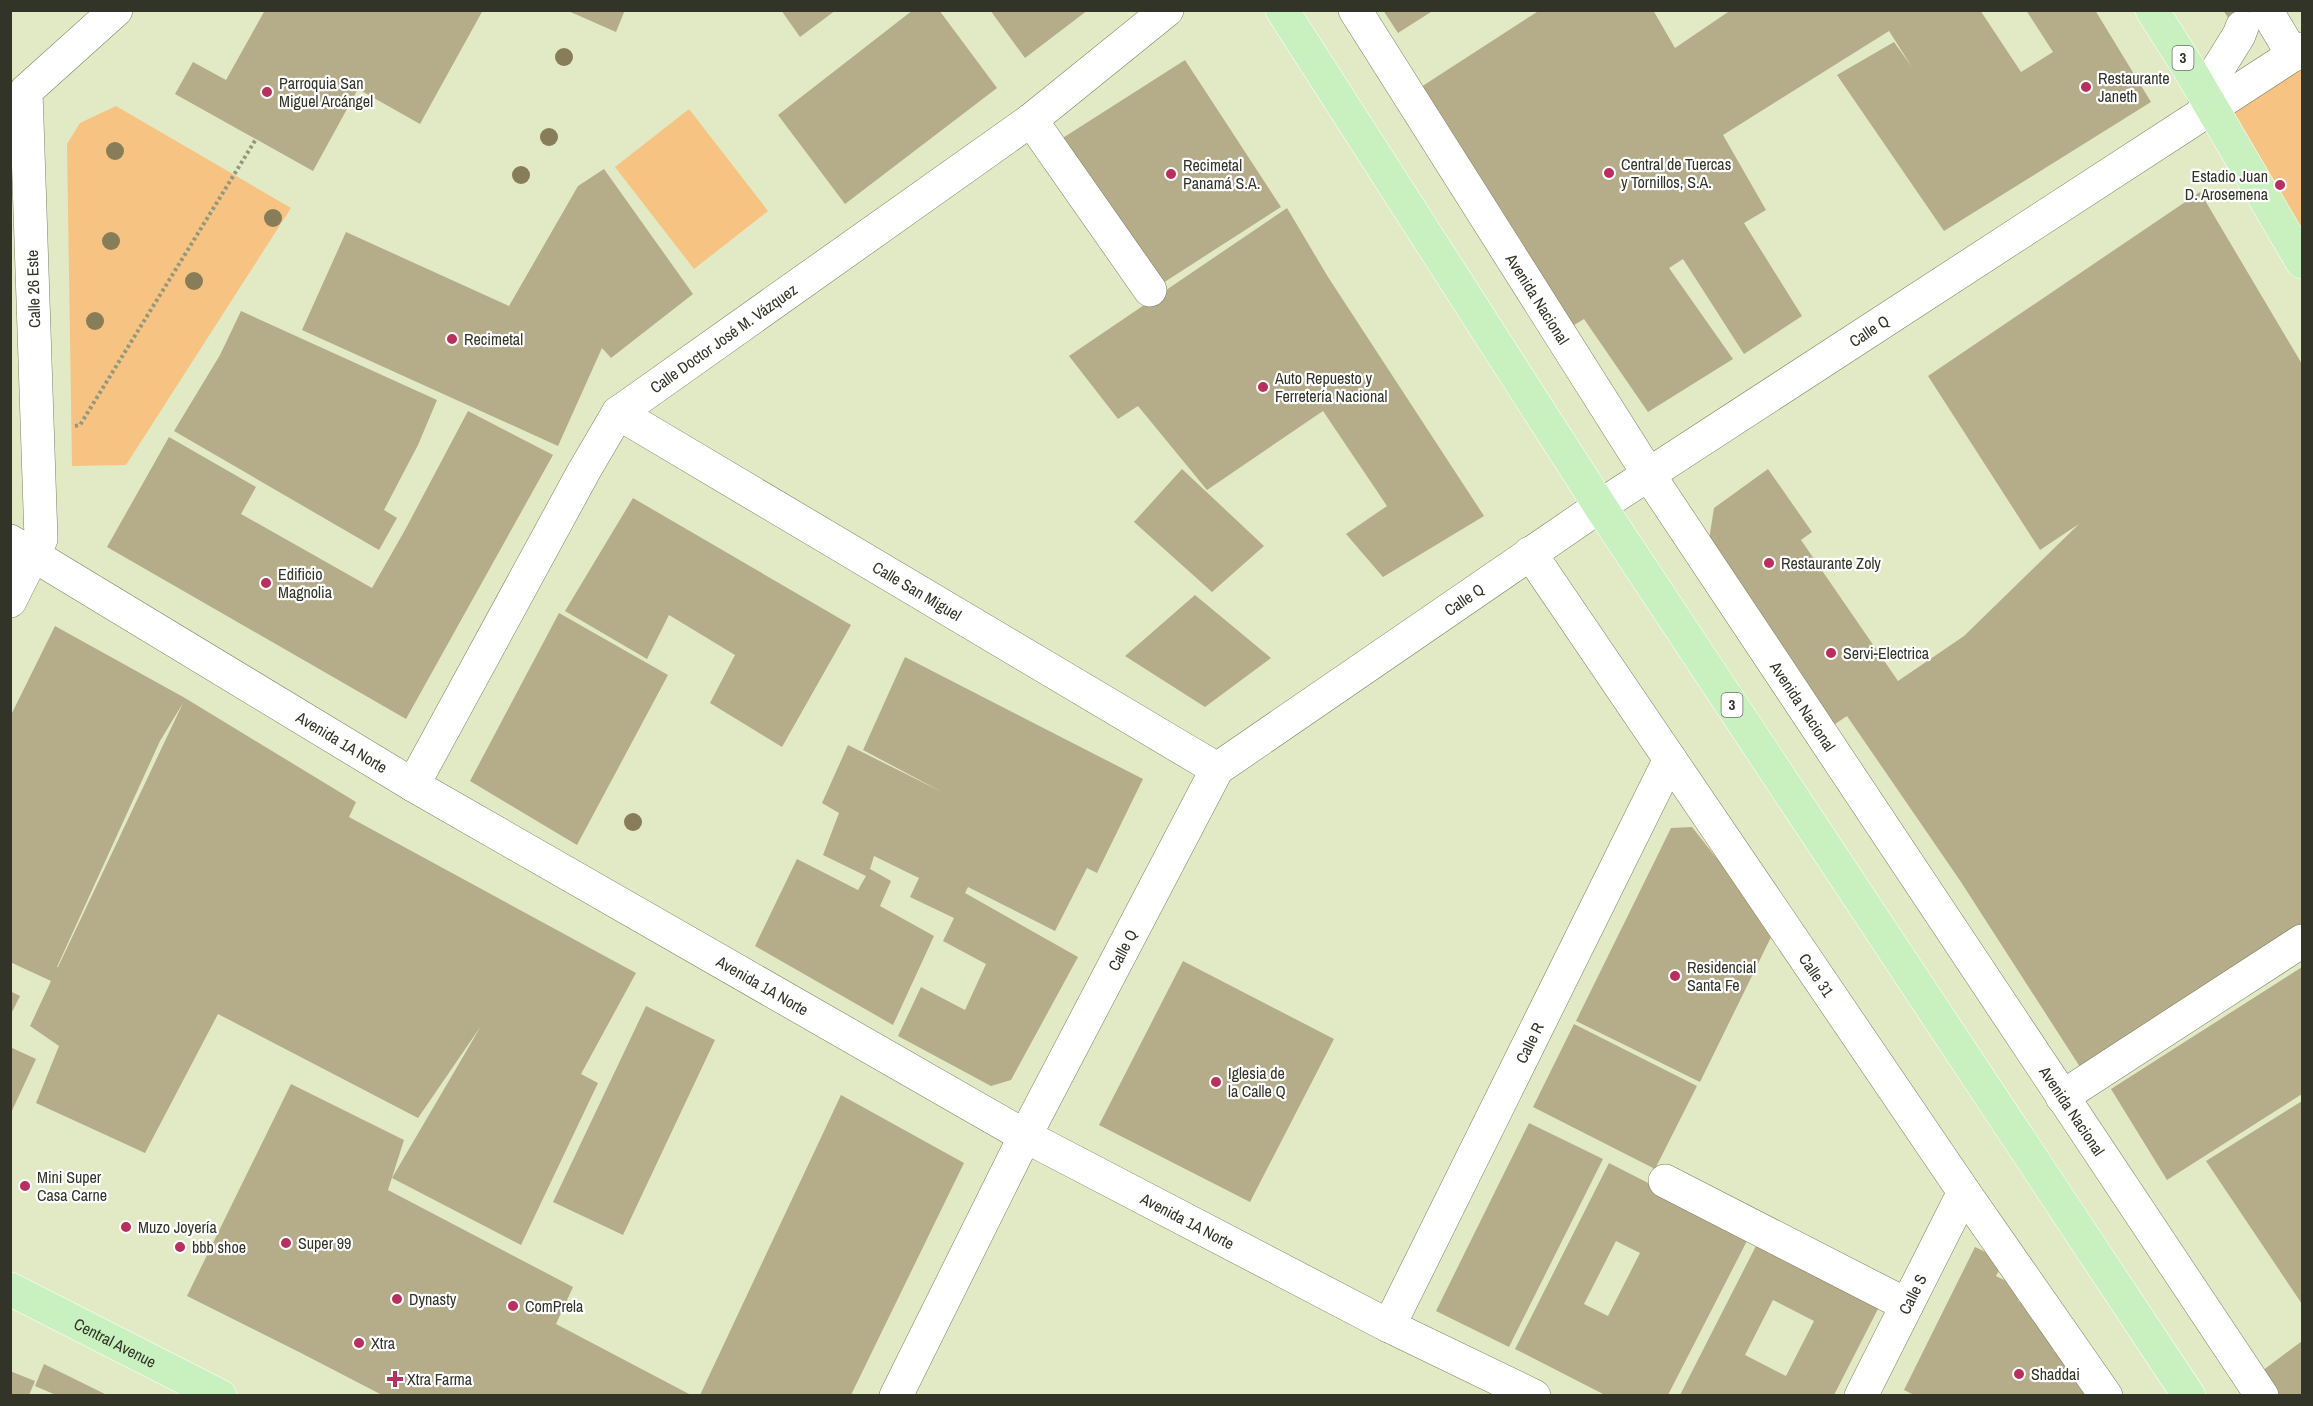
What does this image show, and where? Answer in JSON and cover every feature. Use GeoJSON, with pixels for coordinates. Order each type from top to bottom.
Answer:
{"type":"FeatureCollection","features":[{"type":"Feature","properties":{"kind":"main road","name":"3"},"geometry":{"type":"LineString","coordinates":[[1282,10],[1600,506],[2189,1395]]}},
{"type":"Feature","properties":{"kind":"main road","name":"3"},"geometry":{"type":"LineString","coordinates":[[2152,10],[2208,100],[2302,262]]}},
{"type":"Feature","properties":{"kind":"main road","name":"Central Avenue"},"geometry":{"type":"LineString","coordinates":[[10,1290],[220,1395]]}},
{"type":"Feature","properties":{"kind":"street","name":"Calle 26 Este"},"geometry":{"type":"LineString","coordinates":[[10,601],[22,548],[41,539],[18,87],[116,10]]}},
{"type":"Feature","properties":{"kind":"street","name":"Calle Doctor José M. Vázquez"},"geometry":{"type":"LineString","coordinates":[[413,785],[618,413],[1031,120],[1167,10]]}},
{"type":"Feature","properties":{"kind":"street","name":"Avenida Nacional"},"geometry":{"type":"LineString","coordinates":[[1355,10],[1649,475],[2262,1395]]}},
{"type":"Feature","properties":{"kind":"street"},"geometry":{"type":"LineString","coordinates":[[2208,100],[2239,35],[2254,19],[2298,52]]}},
{"type":"Feature","properties":{"kind":"street","name":"Calle Q"},"geometry":{"type":"LineString","coordinates":[[896,1395],[1025,1136],[1217,769],[1530,553],[2208,100],[2298,52]]}},
{"type":"Feature","properties":{"kind":"street"},"geometry":{"type":"LineString","coordinates":[[1031,120],[1150,290]]}},
{"type":"Feature","properties":{"kind":"street","name":"Calle San Miguel"},"geometry":{"type":"LineString","coordinates":[[618,413],[1217,769]]}},
{"type":"Feature","properties":{"kind":"street","name":"Avenida 1A Norte"},"geometry":{"type":"LineString","coordinates":[[22,548],[413,785],[1025,1136],[1389,1326],[1534,1395]]}},
{"type":"Feature","properties":{"kind":"street","name":"Calle 31"},"geometry":{"type":"LineString","coordinates":[[1530,553],[1964,1192],[2106,1395]]}},
{"type":"Feature","properties":{"kind":"street","name":"Calle R"},"geometry":{"type":"LineString","coordinates":[[1389,1326],[1670,759]]}},
{"type":"Feature","properties":{"kind":"street"},"geometry":{"type":"LineString","coordinates":[[2062,1097],[2302,941]]}},
{"type":"Feature","properties":{"kind":"street"},"geometry":{"type":"LineString","coordinates":[[1665,1181],[1907,1305]]}},
{"type":"Feature","properties":{"kind":"street","name":"Calle S"},"geometry":{"type":"LineString","coordinates":[[1862,1395],[1964,1192]]}},
{"type":"Feature","properties":{"kind":"path"},"geometry":{"type":"LineString","coordinates":[[72,427],[80,425],[256,139]]}},
{"type":"Feature","properties":{"kind":"shaded area","name":"Estadio Juan D. Arosemena"},"geometry":{"type":"Polygon","coordinates":[[[2302,49],[2302,262],[2212,107],[2302,49]]]}},
{"type":"Feature","properties":{"kind":"shaded area"},"geometry":{"type":"Polygon","coordinates":[[[116,106],[291,208],[126,465],[72,466],[67,144],[80,123],[116,106]]]}},
{"type":"Feature","properties":{"kind":"shaded area"},"geometry":{"type":"Polygon","coordinates":[[[689,109],[768,211],[694,269],[615,167],[689,109]]]}},
{"type":"Feature","properties":{"kind":"building","name":"Parroquia San Miguel Arcángel"},"geometry":{"type":"Polygon","coordinates":[[[265,10],[483,10],[420,124],[358,89],[313,171],[175,94],[193,62],[226,80],[265,10]]]}},
{"type":"Feature","properties":{"kind":"building"},"geometry":{"type":"Polygon","coordinates":[[[566,10],[625,10],[616,32],[566,10]]]}},
{"type":"Feature","properties":{"kind":"building"},"geometry":{"type":"Polygon","coordinates":[[[781,10],[836,10],[800,37],[781,10]]]}},
{"type":"Feature","properties":{"kind":"building"},"geometry":{"type":"Polygon","coordinates":[[[913,10],[939,10],[997,88],[845,204],[778,115],[913,10]]]}},
{"type":"Feature","properties":{"kind":"building"},"geometry":{"type":"Polygon","coordinates":[[[990,10],[1088,10],[1025,58],[990,10]]]}},
{"type":"Feature","properties":{"kind":"building"},"geometry":{"type":"Polygon","coordinates":[[[1383,10],[1434,10],[1398,33],[1383,10]]]}},
{"type":"Feature","properties":{"kind":"building"},"geometry":{"type":"Polygon","coordinates":[[[1540,10],[1653,10],[1675,48],[1731,10],[1980,10],[2021,72],[2053,52],[2026,10],[2095,10],[2151,102],[1944,231],[1837,75],[1894,42],[1912,67],[1889,31],[1723,135],[1766,210],[1744,223],[1802,316],[1744,354],[1683,259],[1669,268],[1733,359],[1648,412],[1584,319],[1569,328],[1421,87],[1540,10]]]}},
{"type":"Feature","properties":{"kind":"building"},"geometry":{"type":"Polygon","coordinates":[[[2223,10],[2264,10],[2237,31],[2223,10]]]}},
{"type":"Feature","properties":{"kind":"building","name":"Recimetal Panamá S.A."},"geometry":{"type":"Polygon","coordinates":[[[1185,60],[1281,207],[1163,283],[1058,141],[1185,60]]]}},
{"type":"Feature","properties":{"kind":"building","name":"Recimetal"},"geometry":{"type":"Polygon","coordinates":[[[604,169],[693,294],[611,358],[602,348],[558,446],[302,330],[346,232],[509,306],[578,186],[604,169]]]}},
{"type":"Feature","properties":{"kind":"building"},"geometry":{"type":"Polygon","coordinates":[[[2200,192],[2302,364],[2302,928],[2082,1070],[1961,882],[1847,716],[1832,726],[1708,546],[1714,508],[1768,469],[1812,532],[1801,540],[1898,681],[1964,636],[2079,524],[2040,550],[1928,376],[2200,192]]]}},
{"type":"Feature","properties":{"kind":"building"},"geometry":{"type":"Polygon","coordinates":[[[1287,208],[1328,277],[1484,516],[1383,577],[1346,534],[1387,506],[1323,411],[1207,490],[1138,406],[1118,419],[1069,356],[1287,208]]]}},
{"type":"Feature","properties":{"kind":"building"},"geometry":{"type":"Polygon","coordinates":[[[241,311],[437,400],[418,445],[384,510],[397,518],[379,550],[174,431],[220,355],[241,311]]]}},
{"type":"Feature","properties":{"kind":"building","name":"Edificio Magnolia"},"geometry":{"type":"Polygon","coordinates":[[[468,411],[553,455],[406,719],[107,547],[169,437],[256,487],[241,514],[372,588],[468,411]]]}},
{"type":"Feature","properties":{"kind":"building"},"geometry":{"type":"Polygon","coordinates":[[[1182,469],[1264,546],[1212,592],[1134,522],[1182,469]]]}},
{"type":"Feature","properties":{"kind":"building"},"geometry":{"type":"Polygon","coordinates":[[[633,498],[851,625],[782,747],[710,703],[735,655],[669,615],[647,659],[565,611],[633,498]]]}},
{"type":"Feature","properties":{"kind":"building"},"geometry":{"type":"Polygon","coordinates":[[[1195,595],[1271,658],[1205,707],[1125,656],[1195,595]]]}},
{"type":"Feature","properties":{"kind":"building"},"geometry":{"type":"Polygon","coordinates":[[[559,613],[668,675],[577,845],[470,781],[559,613]]]}},
{"type":"Feature","properties":{"kind":"building"},"geometry":{"type":"Polygon","coordinates":[[[55,626],[185,698],[356,802],[349,817],[636,973],[581,1074],[598,1083],[521,1245],[392,1178],[481,1026],[418,1118],[218,1014],[145,1153],[36,1103],[59,1046],[30,1026],[51,981],[10,962],[10,717],[55,626]],[[183,703],[160,741],[58,967],[183,703]]]}},
{"type":"Feature","properties":{"kind":"building"},"geometry":{"type":"Polygon","coordinates":[[[905,657],[1143,779],[1097,873],[1087,868],[1055,931],[968,887],[965,893],[1078,957],[1011,1080],[991,1086],[898,1036],[921,987],[965,1010],[986,964],[943,941],[954,918],[910,897],[919,878],[874,856],[870,869],[891,881],[880,906],[934,936],[893,1025],[755,946],[797,859],[858,890],[866,876],[823,855],[839,813],[822,803],[848,745],[944,793],[863,750],[905,657]]]}},
{"type":"Feature","properties":{"kind":"building","name":"Residencial Santa Fe"},"geometry":{"type":"Polygon","coordinates":[[[1692,827],[1774,931],[1700,1082],[1576,1021],[1671,828],[1692,827]]]}},
{"type":"Feature","properties":{"kind":"building","name":"Iglesia de la Calle Q"},"geometry":{"type":"Polygon","coordinates":[[[1183,961],[1334,1039],[1250,1202],[1099,1125],[1183,961]]]}},
{"type":"Feature","properties":{"kind":"building"},"geometry":{"type":"Polygon","coordinates":[[[2302,967],[2302,1094],[2167,1180],[2111,1089],[2302,967]]]}},
{"type":"Feature","properties":{"kind":"building"},"geometry":{"type":"Polygon","coordinates":[[[10,991],[20,996],[10,1016],[10,991]]]}},
{"type":"Feature","properties":{"kind":"building"},"geometry":{"type":"Polygon","coordinates":[[[646,1006],[715,1040],[623,1235],[553,1202],[646,1006]]]}},
{"type":"Feature","properties":{"kind":"building"},"geometry":{"type":"Polygon","coordinates":[[[1574,1024],[1697,1086],[1655,1169],[1533,1107],[1574,1024]]]}},
{"type":"Feature","properties":{"kind":"building"},"geometry":{"type":"Polygon","coordinates":[[[10,1047],[36,1059],[10,1115],[10,1047]]]}},
{"type":"Feature","properties":{"kind":"building"},"geometry":{"type":"Polygon","coordinates":[[[291,1084],[404,1140],[388,1190],[573,1287],[556,1324],[691,1395],[382,1395],[187,1296],[291,1084]]]}},
{"type":"Feature","properties":{"kind":"building"},"geometry":{"type":"Polygon","coordinates":[[[841,1095],[964,1163],[851,1395],[700,1395],[841,1095]]]}},
{"type":"Feature","properties":{"kind":"building"},"geometry":{"type":"Polygon","coordinates":[[[2302,1101],[2302,1304],[2206,1161],[2302,1101]]]}},
{"type":"Feature","properties":{"kind":"building"},"geometry":{"type":"Polygon","coordinates":[[[1529,1123],[1603,1159],[1509,1347],[1436,1311],[1529,1123]]]}},
{"type":"Feature","properties":{"kind":"building"},"geometry":{"type":"Polygon","coordinates":[[[1609,1163],[1750,1235],[1668,1395],[1605,1395],[1515,1349],[1609,1163]],[[1616,1241],[1584,1304],[1608,1316],[1640,1253],[1616,1241]]]}},
{"type":"Feature","properties":{"kind":"building"},"geometry":{"type":"Polygon","coordinates":[[[1758,1242],[1881,1303],[1834,1395],[1680,1395],[1758,1242]],[[1773,1300],[1745,1355],[1786,1376],[1814,1321],[1773,1300]]]}},
{"type":"Feature","properties":{"kind":"building"},"geometry":{"type":"Polygon","coordinates":[[[1975,1247],[2004,1261],[1996,1276],[2024,1290],[2018,1301],[2044,1314],[2037,1327],[2060,1338],[2053,1351],[2077,1363],[2069,1379],[2090,1389],[2087,1395],[1914,1395],[1904,1390],[1975,1247]]]}},
{"type":"Feature","properties":{"kind":"building"},"geometry":{"type":"Polygon","coordinates":[[[2302,1341],[2302,1395],[2273,1395],[2258,1374],[2302,1341]]]}},
{"type":"Feature","properties":{"kind":"building"},"geometry":{"type":"Polygon","coordinates":[[[44,1364],[107,1395],[56,1395],[35,1386],[44,1364]]]}},
{"type":"Feature","properties":{"kind":"building"},"geometry":{"type":"Polygon","coordinates":[[[10,1371],[35,1381],[29,1395],[10,1395],[10,1371]]]}},
{"type":"Feature","properties":{"kind":"place","name":"Restaurante Janeth"},"geometry":{"type":"Point","coordinates":[2086,87]}},
{"type":"Feature","properties":{"kind":"place","name":"Parroquia San Miguel Arcángel"},"geometry":{"type":"Point","coordinates":[267,92]}},
{"type":"Feature","properties":{"kind":"place","name":"Central de Tuercas y Tornillos, S.A."},"geometry":{"type":"Point","coordinates":[1609,173]}},
{"type":"Feature","properties":{"kind":"place","name":"Recimetal Panamá S.A."},"geometry":{"type":"Point","coordinates":[1171,174]}},
{"type":"Feature","properties":{"kind":"place","name":"Estadio Juan D. Arosemena"},"geometry":{"type":"Point","coordinates":[2280,185]}},
{"type":"Feature","properties":{"kind":"place","name":"Recimetal"},"geometry":{"type":"Point","coordinates":[452,339]}},
{"type":"Feature","properties":{"kind":"place","name":"Auto Repuesto y Ferretería Nacional"},"geometry":{"type":"Point","coordinates":[1263,387]}},
{"type":"Feature","properties":{"kind":"place","name":"Restaurante Zoly"},"geometry":{"type":"Point","coordinates":[1769,563]}},
{"type":"Feature","properties":{"kind":"place","name":"Edificio Magnolia"},"geometry":{"type":"Point","coordinates":[266,583]}},
{"type":"Feature","properties":{"kind":"place","name":"Servi-Electrica"},"geometry":{"type":"Point","coordinates":[1831,653]}},
{"type":"Feature","properties":{"kind":"place","name":"Residencial Santa Fe"},"geometry":{"type":"Point","coordinates":[1675,976]}},
{"type":"Feature","properties":{"kind":"place","name":"Iglesia de la Calle Q"},"geometry":{"type":"Point","coordinates":[1216,1082]}},
{"type":"Feature","properties":{"kind":"place","name":"Mini Super Casa Carne"},"geometry":{"type":"Point","coordinates":[25,1186]}},
{"type":"Feature","properties":{"kind":"place","name":"Muzo Joyería"},"geometry":{"type":"Point","coordinates":[126,1227]}},
{"type":"Feature","properties":{"kind":"place","name":"Super 99"},"geometry":{"type":"Point","coordinates":[286,1243]}},
{"type":"Feature","properties":{"kind":"place","name":"bbb shoe"},"geometry":{"type":"Point","coordinates":[180,1247]}},
{"type":"Feature","properties":{"kind":"place","name":"Dynasty"},"geometry":{"type":"Point","coordinates":[397,1299]}},
{"type":"Feature","properties":{"kind":"place","name":"ComPrela"},"geometry":{"type":"Point","coordinates":[513,1306]}},
{"type":"Feature","properties":{"kind":"place","name":"Xtra"},"geometry":{"type":"Point","coordinates":[359,1343]}},
{"type":"Feature","properties":{"kind":"place","name":"Shaddai"},"geometry":{"type":"Point","coordinates":[2019,1374]}},
{"type":"Feature","properties":{"kind":"place","name":"Xtra Farma"},"geometry":{"type":"Point","coordinates":[395,1379]}}]}
